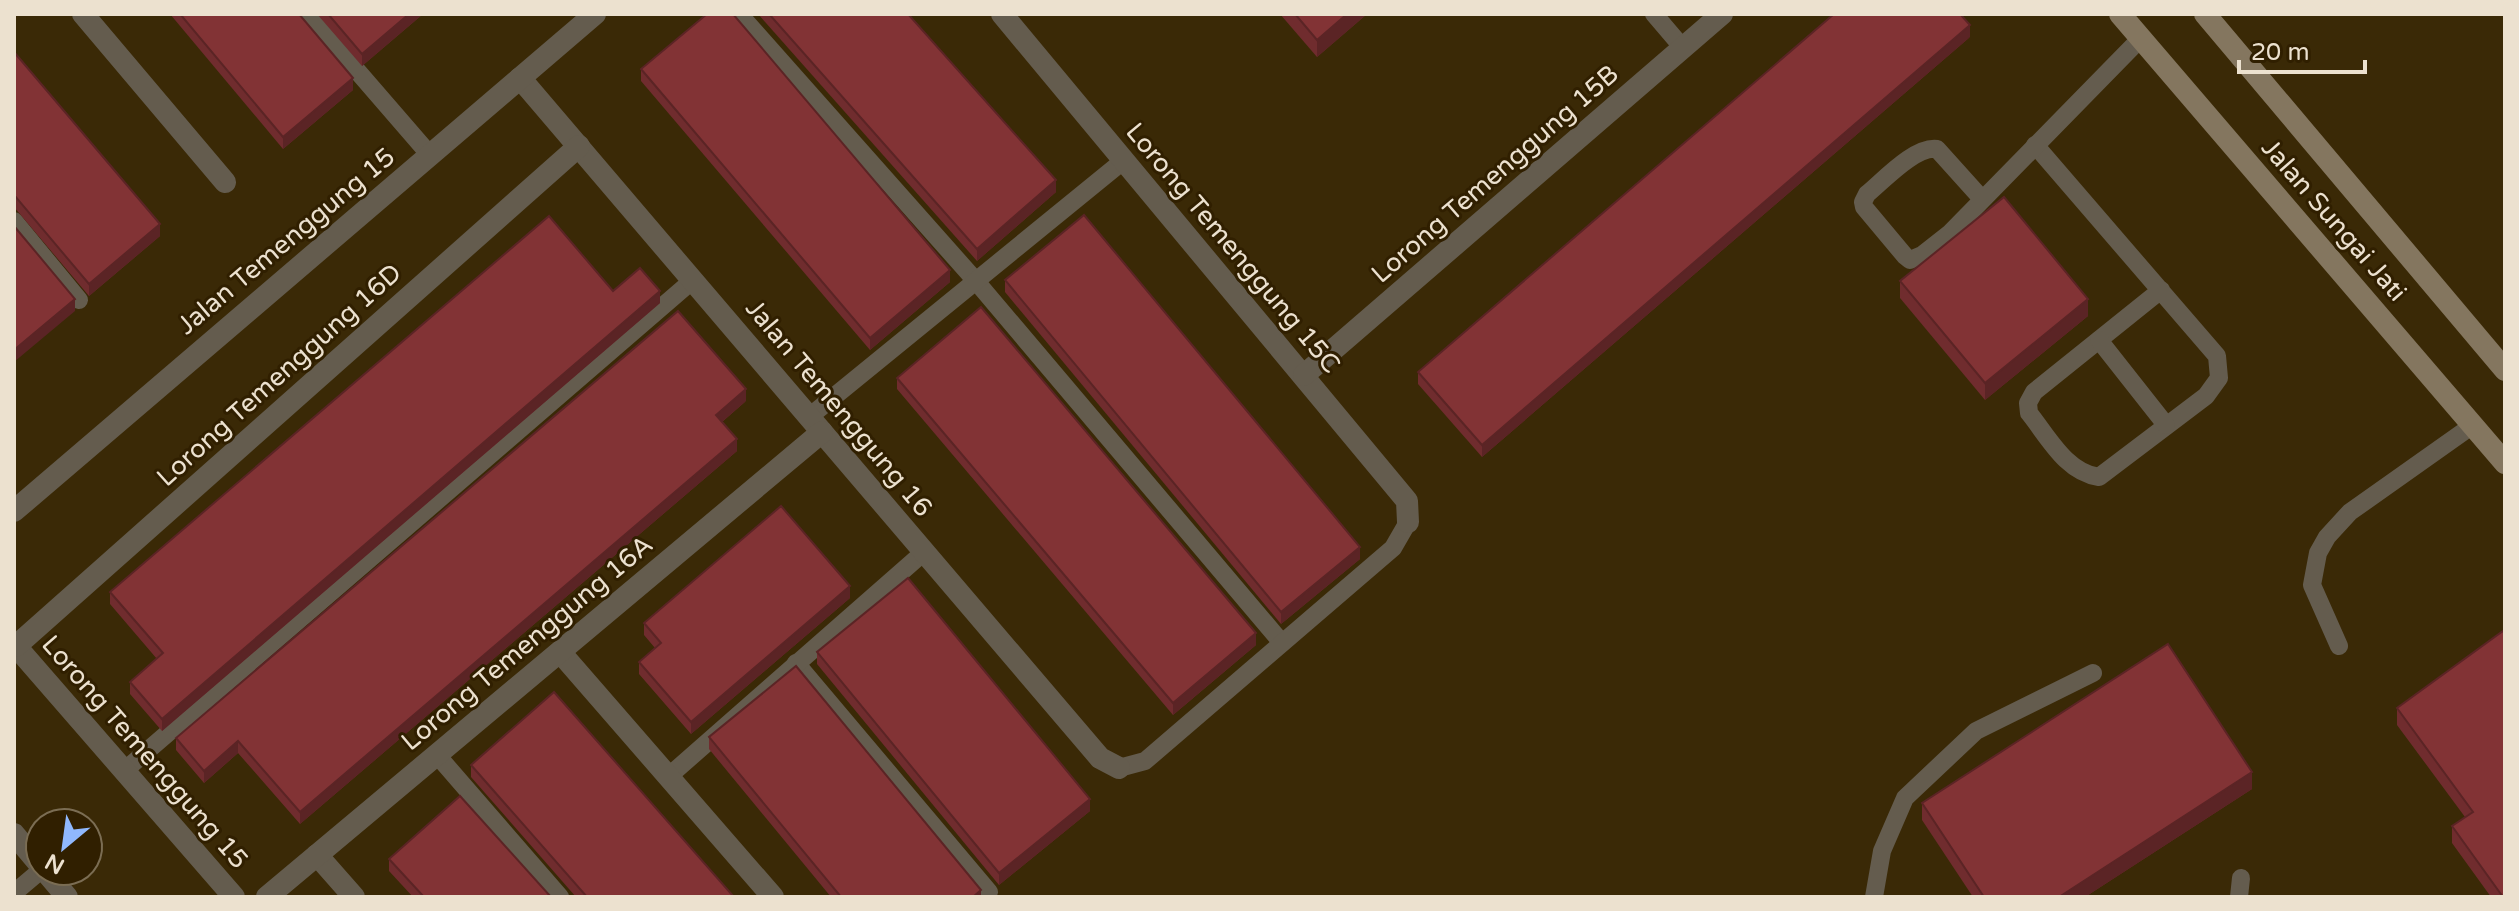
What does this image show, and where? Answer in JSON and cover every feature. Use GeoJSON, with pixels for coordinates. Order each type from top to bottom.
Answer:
{"type":"FeatureCollection","features":[{"type":"Feature","properties":{"kind":"main road","name":"Jalan Sungai Jati"},"geometry":{"type":"LineString","coordinates":[[2120,14],[2505,463]]}},
{"type":"Feature","properties":{"kind":"main road","name":"Jalan Sungai Jati"},"geometry":{"type":"LineString","coordinates":[[2205,14],[2505,370]]}},
{"type":"Feature","properties":{"kind":"street"},"geometry":{"type":"LineString","coordinates":[[83,14],[225,182]]}},
{"type":"Feature","properties":{"kind":"street","name":"Jalan Temenggung 15"},"geometry":{"type":"LineString","coordinates":[[14,511],[595,14]]}},
{"type":"Feature","properties":{"kind":"street","name":"Lorong Temenggung 15C"},"geometry":{"type":"LineString","coordinates":[[1002,14],[1407,501],[1408,522]]}},
{"type":"Feature","properties":{"kind":"street","name":"Lorong Temenggung 15B"},"geometry":{"type":"LineString","coordinates":[[1304,375],[1722,14]]}},
{"type":"Feature","properties":{"kind":"street","name":"Jalan Temenggung 16"},"geometry":{"type":"LineString","coordinates":[[520,78],[1100,758],[1119,768]]}},
{"type":"Feature","properties":{"kind":"street","name":"Lorong Temenggung 16D"},"geometry":{"type":"LineString","coordinates":[[15,645],[579,146]]}},
{"type":"Feature","properties":{"kind":"street","name":"Lorong Temenggung 16A"},"geometry":{"type":"LineString","coordinates":[[267,897],[560,652],[816,425]]}},
{"type":"Feature","properties":{"kind":"street","name":"Lorong Temenggung 15"},"geometry":{"type":"LineString","coordinates":[[15,645],[234,897]]}},
{"type":"Feature","properties":{"kind":"street"},"geometry":{"type":"LineString","coordinates":[[560,652],[773,897]]}},
{"type":"Feature","properties":{"kind":"street"},"geometry":{"type":"LineString","coordinates":[[317,855],[354,897]]}},
{"type":"Feature","properties":{"kind":"lane"},"geometry":{"type":"LineString","coordinates":[[308,14],[430,155]]}},
{"type":"Feature","properties":{"kind":"lane"},"geometry":{"type":"LineString","coordinates":[[739,14],[975,280],[1282,643]]}},
{"type":"Feature","properties":{"kind":"lane"},"geometry":{"type":"LineString","coordinates":[[1654,14],[1683,48]]}},
{"type":"Feature","properties":{"kind":"lane"},"geometry":{"type":"LineString","coordinates":[[1982,199],[1937,149],[1929,148],[1918,152],[1867,194],[1863,202],[1910,260],[1922,255],[1950,233],[2141,38]]}},
{"type":"Feature","properties":{"kind":"lane"},"geometry":{"type":"LineString","coordinates":[[2035,145],[2161,290],[2217,356],[2219,378],[2206,396],[2099,477],[2086,475],[2073,468],[2029,413],[2028,403],[2034,392],[2161,290]]}},
{"type":"Feature","properties":{"kind":"lane"},"geometry":{"type":"LineString","coordinates":[[816,425],[975,280],[1123,161]]}},
{"type":"Feature","properties":{"kind":"lane"},"geometry":{"type":"LineString","coordinates":[[14,221],[79,300]]}},
{"type":"Feature","properties":{"kind":"lane"},"geometry":{"type":"LineString","coordinates":[[125,770],[693,280]]}},
{"type":"Feature","properties":{"kind":"lane"},"geometry":{"type":"LineString","coordinates":[[2099,340],[2166,425]]}},
{"type":"Feature","properties":{"kind":"lane"},"geometry":{"type":"LineString","coordinates":[[2339,646],[2312,585],[2318,553],[2327,537],[2350,512],[2473,425]]}},
{"type":"Feature","properties":{"kind":"lane"},"geometry":{"type":"LineString","coordinates":[[1119,768],[1145,761],[1393,548],[1408,522]]}},
{"type":"Feature","properties":{"kind":"lane"},"geometry":{"type":"LineString","coordinates":[[669,776],[924,552]]}},
{"type":"Feature","properties":{"kind":"lane"},"geometry":{"type":"LineString","coordinates":[[796,663],[989,892]]}},
{"type":"Feature","properties":{"kind":"lane"},"geometry":{"type":"LineString","coordinates":[[1874,897],[1882,851],[1905,798],[1976,731],[2093,673]]}},
{"type":"Feature","properties":{"kind":"lane"},"geometry":{"type":"LineString","coordinates":[[437,755],[560,897]]}},
{"type":"Feature","properties":{"kind":"building"},"geometry":{"type":"Polygon","coordinates":[[[180,14],[299,14],[353,78],[283,137],[180,14]]]}},
{"type":"Feature","properties":{"kind":"building"},"geometry":{"type":"Polygon","coordinates":[[[328,14],[409,14],[362,54],[328,14]]]}},
{"type":"Feature","properties":{"kind":"building"},"geometry":{"type":"Polygon","coordinates":[[[707,14],[733,14],[950,270],[870,338],[641,69],[707,14]]]}},
{"type":"Feature","properties":{"kind":"building"},"geometry":{"type":"Polygon","coordinates":[[[769,14],[908,14],[1056,180],[977,249],[769,14]]]}},
{"type":"Feature","properties":{"kind":"building"},"geometry":{"type":"Polygon","coordinates":[[[1295,14],[1347,14],[1317,40],[1295,14]]]}},
{"type":"Feature","properties":{"kind":"building"},"geometry":{"type":"Polygon","coordinates":[[[1834,14],[1960,14],[1970,25],[1482,445],[1418,372],[1834,14]]]}},
{"type":"Feature","properties":{"kind":"building"},"geometry":{"type":"Polygon","coordinates":[[[14,52],[160,224],[89,284],[14,195],[14,52]]]}},
{"type":"Feature","properties":{"kind":"building"},"geometry":{"type":"Polygon","coordinates":[[[2004,197],[2088,299],[1985,383],[1900,281],[2004,197]]]}},
{"type":"Feature","properties":{"kind":"building"},"geometry":{"type":"Polygon","coordinates":[[[1084,215],[1360,547],[1281,612],[1005,280],[1084,215]]]}},
{"type":"Feature","properties":{"kind":"building"},"geometry":{"type":"Polygon","coordinates":[[[549,216],[613,291],[640,268],[660,291],[162,719],[130,682],[163,653],[110,592],[549,216]]]}},
{"type":"Feature","properties":{"kind":"building"},"geometry":{"type":"Polygon","coordinates":[[[14,226],[75,299],[14,350],[14,226]]]}},
{"type":"Feature","properties":{"kind":"building"},"geometry":{"type":"Polygon","coordinates":[[[981,307],[1256,633],[1173,703],[897,378],[981,307]]]}},
{"type":"Feature","properties":{"kind":"building"},"geometry":{"type":"Polygon","coordinates":[[[678,311],[746,389],[716,415],[737,439],[300,812],[238,741],[204,771],[176,738],[678,311]]]}},
{"type":"Feature","properties":{"kind":"building"},"geometry":{"type":"Polygon","coordinates":[[[781,506],[850,586],[691,722],[639,662],[661,643],[644,623],[781,506]]]}},
{"type":"Feature","properties":{"kind":"building"},"geometry":{"type":"Polygon","coordinates":[[[908,578],[1090,799],[999,873],[817,652],[908,578]]]}},
{"type":"Feature","properties":{"kind":"building"},"geometry":{"type":"Polygon","coordinates":[[[2503,631],[2505,897],[2452,826],[2473,812],[2397,708],[2503,631]]]}},
{"type":"Feature","properties":{"kind":"building"},"geometry":{"type":"Polygon","coordinates":[[[2168,644],[2252,772],[2059,897],[1984,897],[1922,803],[2168,644]]]}},
{"type":"Feature","properties":{"kind":"building"},"geometry":{"type":"Polygon","coordinates":[[[796,666],[981,890],[973,897],[841,897],[709,737],[796,666]]]}},
{"type":"Feature","properties":{"kind":"building"},"geometry":{"type":"Polygon","coordinates":[[[554,692],[734,897],[587,897],[471,765],[554,692]]]}},
{"type":"Feature","properties":{"kind":"building"},"geometry":{"type":"Polygon","coordinates":[[[460,796],[551,897],[424,897],[389,859],[460,796]]]}}]}
